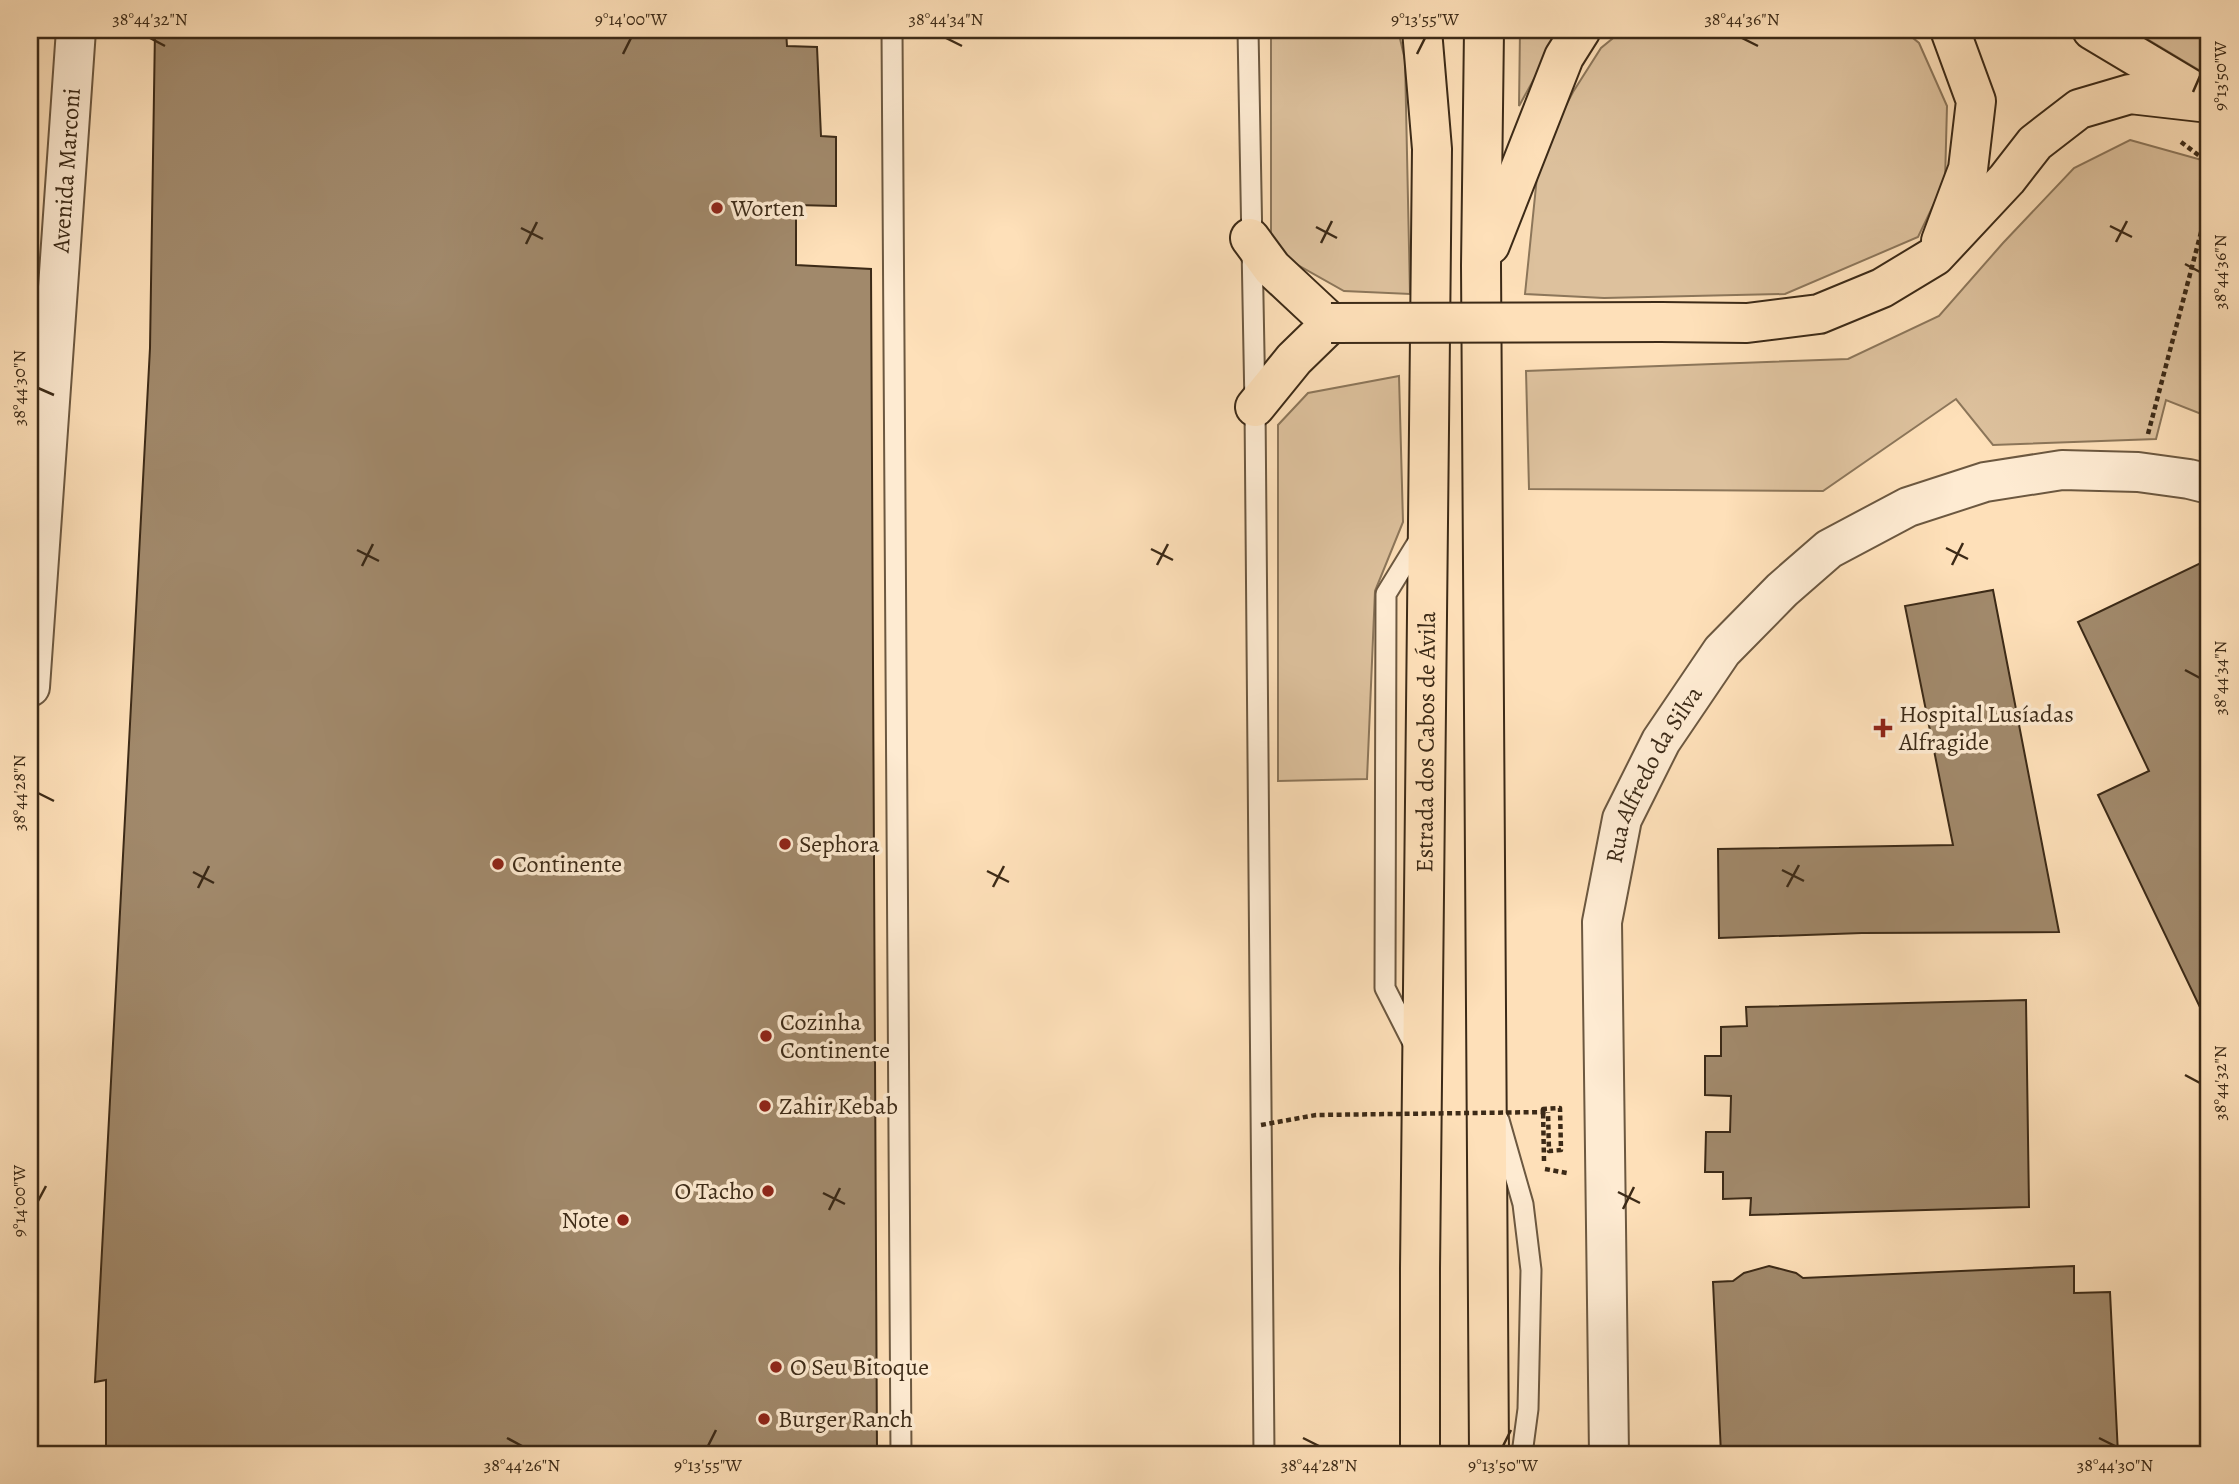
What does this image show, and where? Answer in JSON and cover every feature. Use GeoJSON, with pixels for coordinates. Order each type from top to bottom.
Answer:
{"type":"FeatureCollection","features":[{"type":"Feature","properties":{"kind":"highway","name":"Estrada dos Cabos de Ávila"},"geometry":{"type":"LineString","coordinates":[[1420,1454],[1432,149],[1422,30]]}},
{"type":"Feature","properties":{"kind":"highway"},"geometry":{"type":"LineString","coordinates":[[1484,30],[1481,266],[1489,1454]]}},
{"type":"Feature","properties":{"kind":"highway"},"geometry":{"type":"LineString","coordinates":[[1481,266],[1564,57],[1581,30]]}},
{"type":"Feature","properties":{"kind":"highway"},"geometry":{"type":"LineString","coordinates":[[1935,256],[1968,169],[1976,101],[1950,30]]}},
{"type":"Feature","properties":{"kind":"highway"},"geometry":{"type":"LineString","coordinates":[[2092,30],[2209,102]]}},
{"type":"Feature","properties":{"kind":"highway"},"geometry":{"type":"LineString","coordinates":[[1250,238],[1272,268],[1331,323],[1747,323],[1819,314],[1882,288],[1935,256],[2007,179],[2035,142],[2079,109],[2130,94],[2209,102]]}},
{"type":"Feature","properties":{"kind":"highway"},"geometry":{"type":"LineString","coordinates":[[1255,407],[1294,359],[1331,323]]}},
{"type":"Feature","properties":{"kind":"street","name":"Avenida Marconi"},"geometry":{"type":"LineString","coordinates":[[30,687],[76,30]]}},
{"type":"Feature","properties":{"kind":"street","name":"Rua Alfredo da Silva"},"geometry":{"type":"LineString","coordinates":[[1609,1454],[1602,922],[1622,819],[1661,741],[1722,651],[1782,590],[1829,549],[1908,507],[1986,482],[2062,470],[2138,472],[2209,484]]}},
{"type":"Feature","properties":{"kind":"lane"},"geometry":{"type":"LineString","coordinates":[[892,30],[901,1454]]}},
{"type":"Feature","properties":{"kind":"lane"},"geometry":{"type":"LineString","coordinates":[[1248,30],[1255,407],[1264,1454]]}},
{"type":"Feature","properties":{"kind":"lane"},"geometry":{"type":"LineString","coordinates":[[1487,1076],[1523,1204],[1531,1270],[1528,1409],[1522,1454]]}},
{"type":"Feature","properties":{"kind":"path"},"geometry":{"type":"LineString","coordinates":[[2138,472],[2209,202]]}},
{"type":"Feature","properties":{"kind":"path"},"geometry":{"type":"LineString","coordinates":[[1261,1125],[1315,1115],[1548,1112],[1549,1151],[1562,1150],[1560,1108],[1543,1109],[1544,1157]]}},
{"type":"Feature","properties":{"kind":"shaded area"},"geometry":{"type":"Polygon","coordinates":[[[1271,30],[1398,30],[1405,60],[1410,294],[1344,291],[1271,250],[1271,30]]]}},
{"type":"Feature","properties":{"kind":"shaded area"},"geometry":{"type":"Polygon","coordinates":[[[1520,30],[1561,30],[1519,106],[1520,30]]]}},
{"type":"Feature","properties":{"kind":"shaded area"},"geometry":{"type":"Polygon","coordinates":[[[1623,30],[1903,30],[1919,43],[1947,106],[1945,181],[1918,237],[1785,294],[1604,298],[1525,294],[1539,157],[1573,92],[1601,48],[1623,30]]]}},
{"type":"Feature","properties":{"kind":"shaded area"},"geometry":{"type":"Polygon","coordinates":[[[2132,30],[2209,30],[2209,76],[2132,30]]]}},
{"type":"Feature","properties":{"kind":"shaded area"},"geometry":{"type":"Polygon","coordinates":[[[2130,140],[2209,162],[2209,417],[2166,400],[2156,439],[1993,445],[1956,399],[1823,491],[1529,489],[1526,371],[1848,359],[1939,316],[2074,168],[2130,140]]]}},
{"type":"Feature","properties":{"kind":"shaded area"},"geometry":{"type":"Polygon","coordinates":[[[1399,376],[1403,522],[1375,591],[1367,779],[1278,781],[1278,425],[1308,393],[1399,376]]]}},
{"type":"Feature","properties":{"kind":"building","name":"Continente"},"geometry":{"type":"Polygon","coordinates":[[[155,30],[786,30],[787,46],[817,47],[821,136],[836,137],[836,206],[796,205],[796,265],[871,269],[877,1454],[152,1454],[152,1450],[106,1452],[106,1380],[95,1382],[150,348],[155,30]]]}},
{"type":"Feature","properties":{"kind":"building"},"geometry":{"type":"Polygon","coordinates":[[[2209,559],[2209,1026],[2098,795],[2149,771],[2078,622],[2209,559]]]}},
{"type":"Feature","properties":{"kind":"building"},"geometry":{"type":"Polygon","coordinates":[[[1993,590],[2059,932],[1862,933],[1719,938],[1718,849],[1953,845],[1905,606],[1993,590]]]}},
{"type":"Feature","properties":{"kind":"building"},"geometry":{"type":"Polygon","coordinates":[[[2026,1000],[2029,1207],[1750,1215],[1751,1198],[1723,1199],[1723,1172],[1705,1172],[1706,1132],[1730,1132],[1731,1096],[1705,1095],[1705,1056],[1721,1056],[1721,1027],[1747,1026],[1746,1007],[2026,1000]]]}},
{"type":"Feature","properties":{"kind":"building"},"geometry":{"type":"Polygon","coordinates":[[[1769,1266],[1796,1273],[1803,1278],[2074,1266],[2074,1293],[2110,1292],[2118,1454],[1721,1454],[1713,1282],[1733,1281],[1744,1273],[1769,1266]]]}},
{"type":"Feature","properties":{"kind":"place","name":"Worten"},"geometry":{"type":"Point","coordinates":[717,208]}},
{"type":"Feature","properties":{"kind":"place","name":"Hospital Lusíadas Alfragide"},"geometry":{"type":"Point","coordinates":[1883,728]}},
{"type":"Feature","properties":{"kind":"place","name":"Sephora"},"geometry":{"type":"Point","coordinates":[785,844]}},
{"type":"Feature","properties":{"kind":"place","name":"Continente"},"geometry":{"type":"Point","coordinates":[498,864]}},
{"type":"Feature","properties":{"kind":"place","name":"Cozinha Continente"},"geometry":{"type":"Point","coordinates":[766,1036]}},
{"type":"Feature","properties":{"kind":"place","name":"Zahir Kebab"},"geometry":{"type":"Point","coordinates":[765,1106]}},
{"type":"Feature","properties":{"kind":"place","name":"O Tacho"},"geometry":{"type":"Point","coordinates":[768,1191]}},
{"type":"Feature","properties":{"kind":"place","name":"Note"},"geometry":{"type":"Point","coordinates":[623,1220]}},
{"type":"Feature","properties":{"kind":"place","name":"O Seu Bitoque"},"geometry":{"type":"Point","coordinates":[776,1367]}},
{"type":"Feature","properties":{"kind":"place","name":"Burger Ranch"},"geometry":{"type":"Point","coordinates":[764,1419]}}]}
